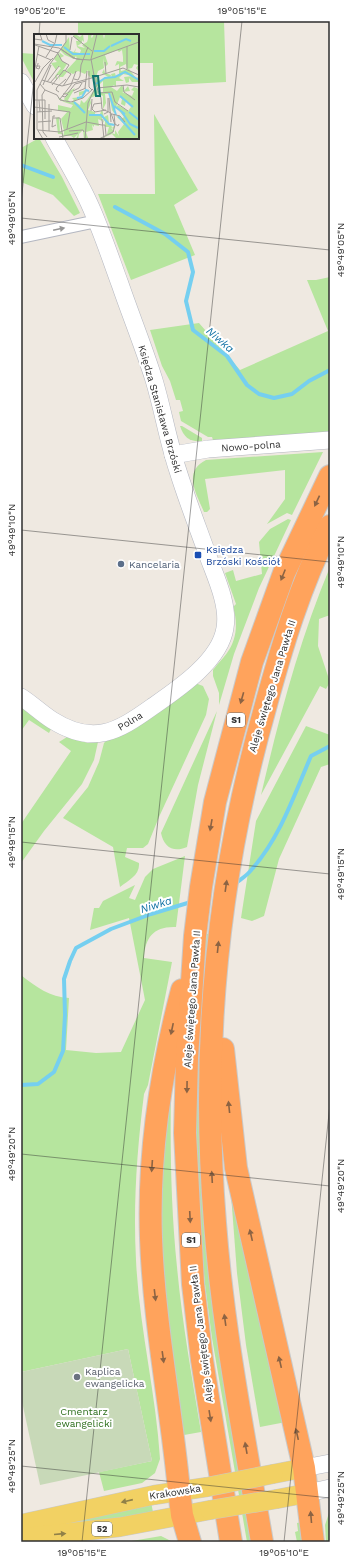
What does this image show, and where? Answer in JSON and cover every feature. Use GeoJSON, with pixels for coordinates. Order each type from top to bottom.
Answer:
{"type":"FeatureCollection","features":[{"type":"Feature","properties":{"kind":"highway","name":"Aleje świętego Jana Pawła II"},"geometry":{"type":"LineString","coordinates":[[231,1542],[202,1360],[193,1284],[185,1133],[187,1058],[196,928],[215,802],[252,662],[284,573],[330,476]]}},
{"type":"Feature","properties":{"kind":"highway","name":"Aleje świętego Jana Pawła II"},"geometry":{"type":"LineString","coordinates":[[262,1542],[229,1347],[220,1283],[214,1222],[211,1144],[211,1076],[216,969],[220,925],[230,857],[252,755],[276,669],[291,623],[306,581],[330,526]]}},
{"type":"Feature","properties":{"kind":"highway"},"geometry":{"type":"LineString","coordinates":[[190,1542],[182,1515],[153,1278],[150,1203],[156,1127],[164,1070],[175,1014],[196,928]]}},
{"type":"Feature","properties":{"kind":"highway"},"geometry":{"type":"LineString","coordinates":[[216,969],[236,1168],[304,1468],[313,1542]]}},
{"type":"Feature","properties":{"kind":"main road","name":"Krakowska"},"geometry":{"type":"LineString","coordinates":[[21,1524],[154,1494],[207,1487],[304,1468]]}},
{"type":"Feature","properties":{"kind":"main road","name":"52"},"geometry":{"type":"LineString","coordinates":[[21,1538],[120,1527],[308,1493]]}},
{"type":"Feature","properties":{"kind":"street"},"geometry":{"type":"LineString","coordinates":[[21,82],[34,104]]}},
{"type":"Feature","properties":{"kind":"street","name":"Księdza Stanisława Brzóski"},"geometry":{"type":"LineString","coordinates":[[55,139],[97,221],[155,382],[173,455],[223,601],[226,618],[225,629],[221,642]]}},
{"type":"Feature","properties":{"kind":"street"},"geometry":{"type":"LineString","coordinates":[[21,237],[97,221]]}},
{"type":"Feature","properties":{"kind":"street","name":"Nowo-polna"},"geometry":{"type":"LineString","coordinates":[[173,455],[208,449],[330,440]]}},
{"type":"Feature","properties":{"kind":"street","name":"Polna"},"geometry":{"type":"LineString","coordinates":[[21,697],[51,720],[72,730],[83,733],[97,734],[107,732],[118,728],[142,714],[183,683],[200,669],[214,653],[221,642]]}},
{"type":"Feature","properties":{"kind":"street","name":"Krakowska"},"geometry":{"type":"LineString","coordinates":[[304,1468],[330,1463]]}},
{"type":"Feature","properties":{"kind":"street","name":"52"},"geometry":{"type":"LineString","coordinates":[[308,1493],[330,1488]]}},
{"type":"Feature","properties":{"kind":"green space"},"geometry":{"type":"Polygon","coordinates":[[[78,21],[224,21],[226,82],[153,86],[153,63],[139,63],[139,34],[78,34],[78,21]]]}},
{"type":"Feature","properties":{"kind":"green space"},"geometry":{"type":"Polygon","coordinates":[[[21,53],[34,54],[33,80],[21,57],[21,53]]]}},
{"type":"Feature","properties":{"kind":"green space"},"geometry":{"type":"Polygon","coordinates":[[[154,114],[198,190],[174,205],[195,255],[131,280],[98,194],[155,194],[154,114]]]}},
{"type":"Feature","properties":{"kind":"green space"},"geometry":{"type":"Polygon","coordinates":[[[40,139],[62,177],[80,213],[74,216],[53,195],[21,182],[21,148],[40,139]]]}},
{"type":"Feature","properties":{"kind":"green space"},"geometry":{"type":"Polygon","coordinates":[[[330,277],[330,433],[213,440],[212,437],[208,437],[181,421],[179,412],[183,411],[180,400],[176,400],[170,381],[162,366],[150,330],[199,323],[240,370],[328,331],[307,280],[330,277]]]}},
{"type":"Feature","properties":{"kind":"green space"},"geometry":{"type":"Polygon","coordinates":[[[180,426],[202,438],[202,441],[194,441],[188,438],[183,434],[180,426]]]}},
{"type":"Feature","properties":{"kind":"green space"},"geometry":{"type":"Polygon","coordinates":[[[323,452],[292,515],[287,513],[267,524],[285,499],[285,470],[205,479],[210,509],[207,512],[204,512],[193,484],[195,471],[199,465],[206,460],[323,452]]]}},
{"type":"Feature","properties":{"kind":"green space"},"geometry":{"type":"Polygon","coordinates":[[[288,519],[291,520],[259,588],[234,654],[219,705],[219,693],[213,676],[213,670],[230,648],[236,631],[236,619],[233,607],[236,604],[225,573],[233,570],[236,581],[262,574],[259,542],[270,529],[288,519]]]}},
{"type":"Feature","properties":{"kind":"green space"},"geometry":{"type":"Polygon","coordinates":[[[330,567],[330,615],[319,619],[318,646],[330,682],[326,689],[320,686],[261,795],[275,737],[299,651],[330,567]]]}},
{"type":"Feature","properties":{"kind":"green space"},"geometry":{"type":"Polygon","coordinates":[[[195,683],[203,686],[209,699],[206,715],[148,844],[143,848],[127,848],[125,857],[139,863],[139,867],[136,874],[120,887],[113,847],[63,818],[88,787],[99,762],[104,743],[195,683]]]}},
{"type":"Feature","properties":{"kind":"green space"},"geometry":{"type":"Polygon","coordinates":[[[21,706],[48,725],[51,729],[49,733],[29,720],[21,731],[21,706]]]}},
{"type":"Feature","properties":{"kind":"green space"},"geometry":{"type":"Polygon","coordinates":[[[217,711],[198,785],[187,847],[182,849],[173,849],[164,842],[161,833],[217,711]]]}},
{"type":"Feature","properties":{"kind":"green space"},"geometry":{"type":"Polygon","coordinates":[[[306,726],[330,735],[330,764],[321,767],[279,859],[264,916],[252,921],[241,918],[256,821],[306,726]]]}},
{"type":"Feature","properties":{"kind":"green space"},"geometry":{"type":"Polygon","coordinates":[[[67,737],[88,743],[98,742],[94,760],[82,784],[44,831],[21,863],[21,824],[71,751],[59,742],[67,737]]]}},
{"type":"Feature","properties":{"kind":"green space"},"geometry":{"type":"Polygon","coordinates":[[[185,856],[176,927],[162,928],[152,934],[146,944],[144,958],[172,962],[148,1085],[144,1094],[139,1135],[135,1198],[135,1239],[140,1310],[155,1409],[160,1459],[155,1473],[142,1483],[104,1491],[99,1472],[152,1461],[128,1349],[21,1372],[21,975],[44,991],[56,996],[69,998],[66,1050],[96,1053],[121,1052],[145,1000],[129,918],[90,930],[94,908],[99,908],[103,901],[135,885],[129,898],[135,900],[145,877],[153,869],[185,856]]]}},
{"type":"Feature","properties":{"kind":"green space"},"geometry":{"type":"Polygon","coordinates":[[[205,934],[210,934],[203,1033],[254,1542],[247,1542],[212,1338],[199,1222],[195,1112],[197,1033],[205,934]]]}},
{"type":"Feature","properties":{"kind":"green space"},"geometry":{"type":"Polygon","coordinates":[[[171,1091],[171,1179],[173,1223],[184,1329],[201,1432],[184,1435],[168,1326],[162,1272],[160,1218],[162,1170],[171,1091]]]}},
{"type":"Feature","properties":{"kind":"green space"},"geometry":{"type":"Polygon","coordinates":[[[229,1168],[286,1422],[260,1427],[246,1345],[237,1273],[229,1168]]]}},
{"type":"Feature","properties":{"kind":"green space","name":"Cmentarz ewangelicki"},"geometry":{"type":"Polygon","coordinates":[[[128,1349],[152,1461],[40,1485],[21,1397],[21,1372],[128,1349]]]}},
{"type":"Feature","properties":{"kind":"green space"},"geometry":{"type":"Polygon","coordinates":[[[151,1502],[153,1512],[126,1517],[59,1524],[151,1502]]]}},
{"type":"Feature","properties":{"kind":"green space"},"geometry":{"type":"Polygon","coordinates":[[[330,1510],[330,1542],[326,1542],[325,1525],[330,1510]]]}},
{"type":"Feature","properties":{"kind":"green space"},"geometry":{"type":"Polygon","coordinates":[[[302,1522],[304,1542],[297,1542],[295,1532],[298,1531],[297,1523],[302,1522]]]}},
{"type":"Feature","properties":{"kind":"green space"},"geometry":{"type":"Polygon","coordinates":[[[161,1536],[173,1542],[126,1542],[161,1536]]]}},
{"type":"Feature","properties":{"kind":"waterway","name":"Niwka"},"geometry":{"type":"LineString","coordinates":[[21,165],[53,177]]}},
{"type":"Feature","properties":{"kind":"waterway","name":"Niwka"},"geometry":{"type":"LineString","coordinates":[[115,207],[165,234],[188,252],[193,272],[186,301],[193,330],[227,356],[247,385],[259,394],[274,398],[292,394],[309,381],[330,370]]}},
{"type":"Feature","properties":{"kind":"waterway","name":"Niwka"},"geometry":{"type":"LineString","coordinates":[[236,883],[250,871],[271,843],[293,800],[311,756],[330,746]]}},
{"type":"Feature","properties":{"kind":"waterway","name":"Niwka"},"geometry":{"type":"LineString","coordinates":[[21,1085],[38,1084],[54,1072],[63,1051],[65,1015],[64,979],[76,948],[111,929],[151,914],[191,902]]}},
{"type":"Feature","properties":{"kind":"place","name":"Księdza Brzóski Kościół"},"geometry":{"type":"Point","coordinates":[198,555]}},
{"type":"Feature","properties":{"kind":"place","name":"Kancelaria"},"geometry":{"type":"Point","coordinates":[121,564]}},
{"type":"Feature","properties":{"kind":"place","name":"Kaplica ewangelicka"},"geometry":{"type":"Point","coordinates":[77,1377]}}]}
